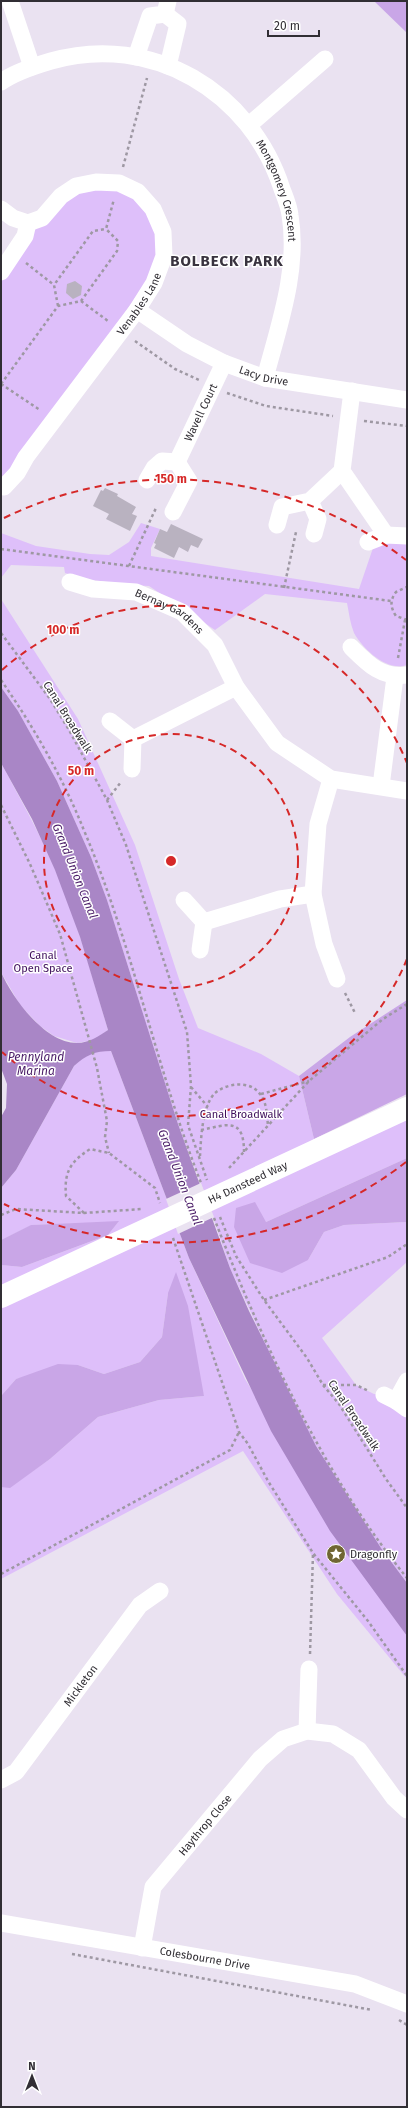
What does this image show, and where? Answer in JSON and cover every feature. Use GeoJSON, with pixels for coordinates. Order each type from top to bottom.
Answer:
{"type":"FeatureCollection","features":[{"type":"Feature","properties":{"kind":"street"},"geometry":{"type":"LineString","coordinates":[[10,1],[32,67]]}},
{"type":"Feature","properties":{"kind":"street"},"geometry":{"type":"LineString","coordinates":[[144,59],[150,16],[166,8],[178,24],[168,66]]}},
{"type":"Feature","properties":{"kind":"street","name":"Montgomery Crescent"},"geometry":{"type":"LineString","coordinates":[[1,82],[32,67],[68,57],[102,54],[144,59],[168,66],[195,78],[224,100],[249,125],[274,165],[290,215],[292,266],[283,311],[265,378]]}},
{"type":"Feature","properties":{"kind":"street"},"geometry":{"type":"LineString","coordinates":[[249,125],[325,59]]}},
{"type":"Feature","properties":{"kind":"street","name":"Venables Lane"},"geometry":{"type":"LineString","coordinates":[[4,487],[17,473],[26,457],[137,310],[154,283],[164,256],[163,232],[152,209],[138,192],[119,184],[96,182],[76,186],[61,196],[42,218],[28,223]]}},
{"type":"Feature","properties":{"kind":"street"},"geometry":{"type":"LineString","coordinates":[[1,209],[13,218],[28,223],[25,236],[1,272]]}},
{"type":"Feature","properties":{"kind":"street","name":"Lacy Drive"},"geometry":{"type":"LineString","coordinates":[[137,310],[187,344],[224,363],[265,378],[407,400]]}},
{"type":"Feature","properties":{"kind":"street","name":"Wavell Court"},"geometry":{"type":"LineString","coordinates":[[177,462],[224,363]]}},
{"type":"Feature","properties":{"kind":"street"},"geometry":{"type":"LineString","coordinates":[[277,525],[282,507],[307,502],[342,470],[352,391]]}},
{"type":"Feature","properties":{"kind":"street"},"geometry":{"type":"LineString","coordinates":[[147,480],[154,468],[162,462],[177,462],[189,481],[173,512]]}},
{"type":"Feature","properties":{"kind":"street"},"geometry":{"type":"LineString","coordinates":[[342,470],[386,535]]}},
{"type":"Feature","properties":{"kind":"street"},"geometry":{"type":"LineString","coordinates":[[307,502],[318,519],[314,534]]}},
{"type":"Feature","properties":{"kind":"street"},"geometry":{"type":"LineString","coordinates":[[368,542],[386,535],[407,536]]}},
{"type":"Feature","properties":{"kind":"street","name":"Bernay Gardens"},"geometry":{"type":"LineString","coordinates":[[70,582],[93,589],[136,592],[182,612],[215,645],[236,687],[277,743],[331,779],[407,791]]}},
{"type":"Feature","properties":{"kind":"street"},"geometry":{"type":"LineString","coordinates":[[351,647],[372,668],[401,676],[381,786]]}},
{"type":"Feature","properties":{"kind":"street"},"geometry":{"type":"LineString","coordinates":[[134,739],[236,687]]}},
{"type":"Feature","properties":{"kind":"street"},"geometry":{"type":"LineString","coordinates":[[110,721],[134,739]]}},
{"type":"Feature","properties":{"kind":"street"},"geometry":{"type":"LineString","coordinates":[[132,769],[134,739]]}},
{"type":"Feature","properties":{"kind":"street"},"geometry":{"type":"LineString","coordinates":[[331,779],[318,824],[313,894],[324,944],[337,979]]}},
{"type":"Feature","properties":{"kind":"street"},"geometry":{"type":"LineString","coordinates":[[204,922],[280,899],[313,894]]}},
{"type":"Feature","properties":{"kind":"street"},"geometry":{"type":"LineString","coordinates":[[184,900],[204,922]]}},
{"type":"Feature","properties":{"kind":"street"},"geometry":{"type":"LineString","coordinates":[[200,950],[204,922]]}},
{"type":"Feature","properties":{"kind":"street","name":"H4 Dansteed Way"},"geometry":{"type":"LineString","coordinates":[[1,1297],[246,1185],[407,1108]]}},
{"type":"Feature","properties":{"kind":"street"},"geometry":{"type":"LineString","coordinates":[[396,1402],[407,1381]]}},
{"type":"Feature","properties":{"kind":"street","name":"Mickleton"},"geometry":{"type":"LineString","coordinates":[[1,1780],[16,1772],[140,1605],[160,1591]]}},
{"type":"Feature","properties":{"kind":"street"},"geometry":{"type":"LineString","coordinates":[[307,1731],[309,1669]]}},
{"type":"Feature","properties":{"kind":"street","name":"Haythrop Close"},"geometry":{"type":"LineString","coordinates":[[142,1948],[153,1887],[260,1759],[283,1739],[307,1731],[333,1734],[359,1750],[394,1798],[407,1810]]}},
{"type":"Feature","properties":{"kind":"street","name":"Colesbourne Drive"},"geometry":{"type":"LineString","coordinates":[[1,1923],[355,1984],[407,2004]]}},
{"type":"Feature","properties":{"kind":"path"},"geometry":{"type":"LineString","coordinates":[[106,229],[119,184],[144,59]]}},
{"type":"Feature","properties":{"kind":"path"},"geometry":{"type":"LineString","coordinates":[[58,306],[54,285],[93,231],[106,229]]}},
{"type":"Feature","properties":{"kind":"path"},"geometry":{"type":"LineString","coordinates":[[54,420],[1,384],[58,306],[81,301],[117,251],[118,241],[106,229]]}},
{"type":"Feature","properties":{"kind":"path"},"geometry":{"type":"LineString","coordinates":[[284,588],[307,502]]}},
{"type":"Feature","properties":{"kind":"path"},"geometry":{"type":"LineString","coordinates":[[129,566],[158,504]]}},
{"type":"Feature","properties":{"kind":"path"},"geometry":{"type":"LineString","coordinates":[[1,549],[284,588],[391,601]]}},
{"type":"Feature","properties":{"kind":"path"},"geometry":{"type":"LineString","coordinates":[[401,676],[406,620],[396,616],[391,606],[391,601],[396,592],[407,587]]}},
{"type":"Feature","properties":{"kind":"path","name":"Canal Broadwalk"},"geometry":{"type":"LineString","coordinates":[[1,633],[50,699],[107,800],[126,845],[187,1032],[191,1086],[188,1124],[209,1185]]}},
{"type":"Feature","properties":{"kind":"path"},"geometry":{"type":"LineString","coordinates":[[1,680],[38,739],[61,780],[83,827],[124,940],[177,1114],[203,1189]]}},
{"type":"Feature","properties":{"kind":"path"},"geometry":{"type":"LineString","coordinates":[[107,800],[132,769]]}},
{"type":"Feature","properties":{"kind":"path"},"geometry":{"type":"LineString","coordinates":[[1,805],[30,864],[60,934],[97,1068],[107,1121],[105,1137],[108,1153]]}},
{"type":"Feature","properties":{"kind":"path"},"geometry":{"type":"LineString","coordinates":[[337,979],[355,1014]]}},
{"type":"Feature","properties":{"kind":"path"},"geometry":{"type":"LineString","coordinates":[[230,1167],[309,1081],[383,1019],[407,1004]]}},
{"type":"Feature","properties":{"kind":"path"},"geometry":{"type":"LineString","coordinates":[[261,1094],[309,1081]]}},
{"type":"Feature","properties":{"kind":"path"},"geometry":{"type":"LineString","coordinates":[[200,1157],[201,1130],[208,1107],[215,1094],[229,1085],[242,1085],[256,1089],[261,1094],[267,1109],[268,1127]]}},
{"type":"Feature","properties":{"kind":"path"},"geometry":{"type":"LineString","coordinates":[[191,1086],[208,1107]]}},
{"type":"Feature","properties":{"kind":"path"},"geometry":{"type":"LineString","coordinates":[[201,1130],[227,1124],[237,1128],[244,1137],[244,1152]]}},
{"type":"Feature","properties":{"kind":"path"},"geometry":{"type":"LineString","coordinates":[[84,1213],[66,1196],[65,1182],[75,1158],[90,1149],[108,1153],[155,1188],[163,1210]]}},
{"type":"Feature","properties":{"kind":"path"},"geometry":{"type":"LineString","coordinates":[[1,1215],[16,1209],[84,1213],[130,1211]]}},
{"type":"Feature","properties":{"kind":"path"},"geometry":{"type":"LineString","coordinates":[[212,1210],[240,1282],[278,1366],[313,1433],[362,1516],[407,1578]]}},
{"type":"Feature","properties":{"kind":"path","name":"Canal Broadwalk"},"geometry":{"type":"LineString","coordinates":[[218,1211],[236,1256],[264,1300],[307,1358],[323,1385],[339,1404],[386,1479],[407,1508]]}},
{"type":"Feature","properties":{"kind":"path"},"geometry":{"type":"LineString","coordinates":[[171,1232],[239,1432],[248,1444],[268,1481],[313,1553],[368,1621],[407,1676]]}},
{"type":"Feature","properties":{"kind":"path"},"geometry":{"type":"LineString","coordinates":[[264,1300],[388,1257],[407,1244]]}},
{"type":"Feature","properties":{"kind":"path"},"geometry":{"type":"LineString","coordinates":[[323,1385],[356,1385],[374,1394],[396,1402]]}},
{"type":"Feature","properties":{"kind":"path"},"geometry":{"type":"LineString","coordinates":[[1,1574],[230,1450],[239,1432]]}},
{"type":"Feature","properties":{"kind":"path"},"geometry":{"type":"LineString","coordinates":[[309,1669],[313,1553]]}},
{"type":"Feature","properties":{"kind":"path"},"geometry":{"type":"LineString","coordinates":[[69,1954],[378,2012]]}},
{"type":"Feature","properties":{"kind":"path"},"geometry":{"type":"LineString","coordinates":[[397,2020],[407,2025]]}},
{"type":"Feature","properties":{"kind":"green space"},"geometry":{"type":"Polygon","coordinates":[[[76,186],[138,192],[164,256],[1,492],[1,272],[42,218],[76,186]]]}},
{"type":"Feature","properties":{"kind":"green space"},"geometry":{"type":"Polygon","coordinates":[[[141,523],[160,529],[151,548],[151,556],[359,589],[373,548],[385,541],[407,540],[407,665],[399,666],[384,662],[376,658],[363,646],[354,633],[347,603],[265,594],[215,630],[149,586],[84,579],[65,573],[64,567],[11,565],[1,578],[1,533],[36,546],[90,554],[109,555],[129,542],[141,523]]]}},
{"type":"Feature","properties":{"kind":"green space"},"geometry":{"type":"Polygon","coordinates":[[[1,599],[78,719],[135,845],[179,979],[198,1028],[261,1054],[299,1076],[314,1139],[249,1182],[407,1108],[407,1158],[266,1222],[236,1208],[308,1260],[324,1232],[344,1225],[407,1222],[407,1262],[322,1338],[356,1385],[374,1394],[384,1395],[407,1409],[407,1583],[381,1548],[316,1446],[291,1399],[230,1268],[208,1202],[178,1124],[107,900],[91,857],[57,781],[18,711],[1,687],[1,599]]]}},
{"type":"Feature","properties":{"kind":"green space","name":"Canal Open Space"},"geometry":{"type":"Polygon","coordinates":[[[1,763],[49,855],[63,888],[77,928],[108,1030],[94,1040],[77,1043],[54,1036],[40,1026],[20,1005],[1,972],[1,763]]]}},
{"type":"Feature","properties":{"kind":"green space"},"geometry":{"type":"Polygon","coordinates":[[[97,1051],[111,1051],[189,1258],[245,1379],[370,1584],[407,1636],[407,1679],[337,1594],[243,1451],[1,1579],[1,1487],[10,1487],[50,1459],[98,1417],[159,1400],[204,1396],[168,1293],[162,1337],[140,1362],[104,1374],[78,1365],[16,1379],[1,1396],[1,1265],[22,1267],[108,1235],[118,1222],[32,1225],[1,1240],[1,1188],[16,1170],[74,1066],[82,1058],[97,1051]]]}},
{"type":"Feature","properties":{"kind":"shaded area"},"geometry":{"type":"Polygon","coordinates":[[[374,1],[407,1],[407,33],[374,1]]]}},
{"type":"Feature","properties":{"kind":"shaded area"},"geometry":{"type":"Polygon","coordinates":[[[407,1000],[407,1094],[314,1139],[299,1076],[350,1037],[407,1000]]]}},
{"type":"Feature","properties":{"kind":"shaded area"},"geometry":{"type":"Polygon","coordinates":[[[407,1158],[407,1222],[344,1225],[324,1232],[308,1260],[282,1273],[250,1263],[234,1227],[236,1208],[255,1202],[266,1222],[407,1158]]]}},
{"type":"Feature","properties":{"kind":"shaded area"},"geometry":{"type":"Polygon","coordinates":[[[119,1221],[108,1235],[22,1267],[1,1265],[1,1240],[31,1225],[119,1221]]]}},
{"type":"Feature","properties":{"kind":"shaded area"},"geometry":{"type":"Polygon","coordinates":[[[176,1272],[188,1306],[204,1396],[159,1400],[98,1417],[50,1459],[10,1488],[1,1487],[1,1396],[16,1379],[58,1364],[78,1365],[104,1374],[140,1362],[162,1337],[168,1293],[176,1272]]]}},
{"type":"Feature","properties":{"kind":"water"},"geometry":{"type":"Polygon","coordinates":[[[1,687],[18,711],[57,781],[91,857],[107,900],[178,1124],[230,1268],[249,1311],[316,1446],[381,1548],[407,1583],[407,1636],[330,1531],[271,1431],[189,1258],[111,1051],[91,1054],[74,1066],[16,1170],[1,1188],[1,1117],[6,1108],[7,1084],[1,1068],[1,972],[6,983],[22,1006],[42,1028],[53,1036],[65,1041],[81,1043],[94,1039],[108,1030],[80,937],[55,870],[32,819],[1,763],[1,687]]]}},
{"type":"Feature","properties":{"kind":"pier"},"geometry":{"type":"Polygon","coordinates":[[[201,1183],[214,1217],[178,1234],[166,1199],[201,1183]]]}},
{"type":"Feature","properties":{"kind":"building"},"geometry":{"type":"Polygon","coordinates":[[[75,281],[82,286],[81,295],[73,299],[66,293],[67,284],[75,281]]]}},
{"type":"Feature","properties":{"kind":"building"},"geometry":{"type":"Polygon","coordinates":[[[105,488],[118,494],[117,496],[136,507],[132,514],[137,516],[130,531],[106,519],[109,514],[93,506],[101,490],[103,491],[105,488]]]}},
{"type":"Feature","properties":{"kind":"building"},"geometry":{"type":"Polygon","coordinates":[[[171,524],[203,539],[198,548],[191,545],[188,552],[179,547],[174,558],[154,548],[156,544],[154,543],[160,529],[167,532],[171,524]]]}},
{"type":"Feature","properties":{"kind":"place","name":"Dragonfly"},"geometry":{"type":"Point","coordinates":[336,1554]}},
{"type":"Feature","properties":{"kind":"district","name":"BOLBECK PARK"},"geometry":{"type":"Point","coordinates":[227,261]}},
{"type":"Feature","properties":{"kind":"water label","name":"Grand Union Canal"},"geometry":{"type":"Point","coordinates":[75,871]}},
{"type":"Feature","properties":{"kind":"water label","name":"Pennyland Marina"},"geometry":{"type":"Point","coordinates":[36,1064]}},
{"type":"Feature","properties":{"kind":"water label","name":"Grand Union Canal"},"geometry":{"type":"Point","coordinates":[180,1177]}}]}
